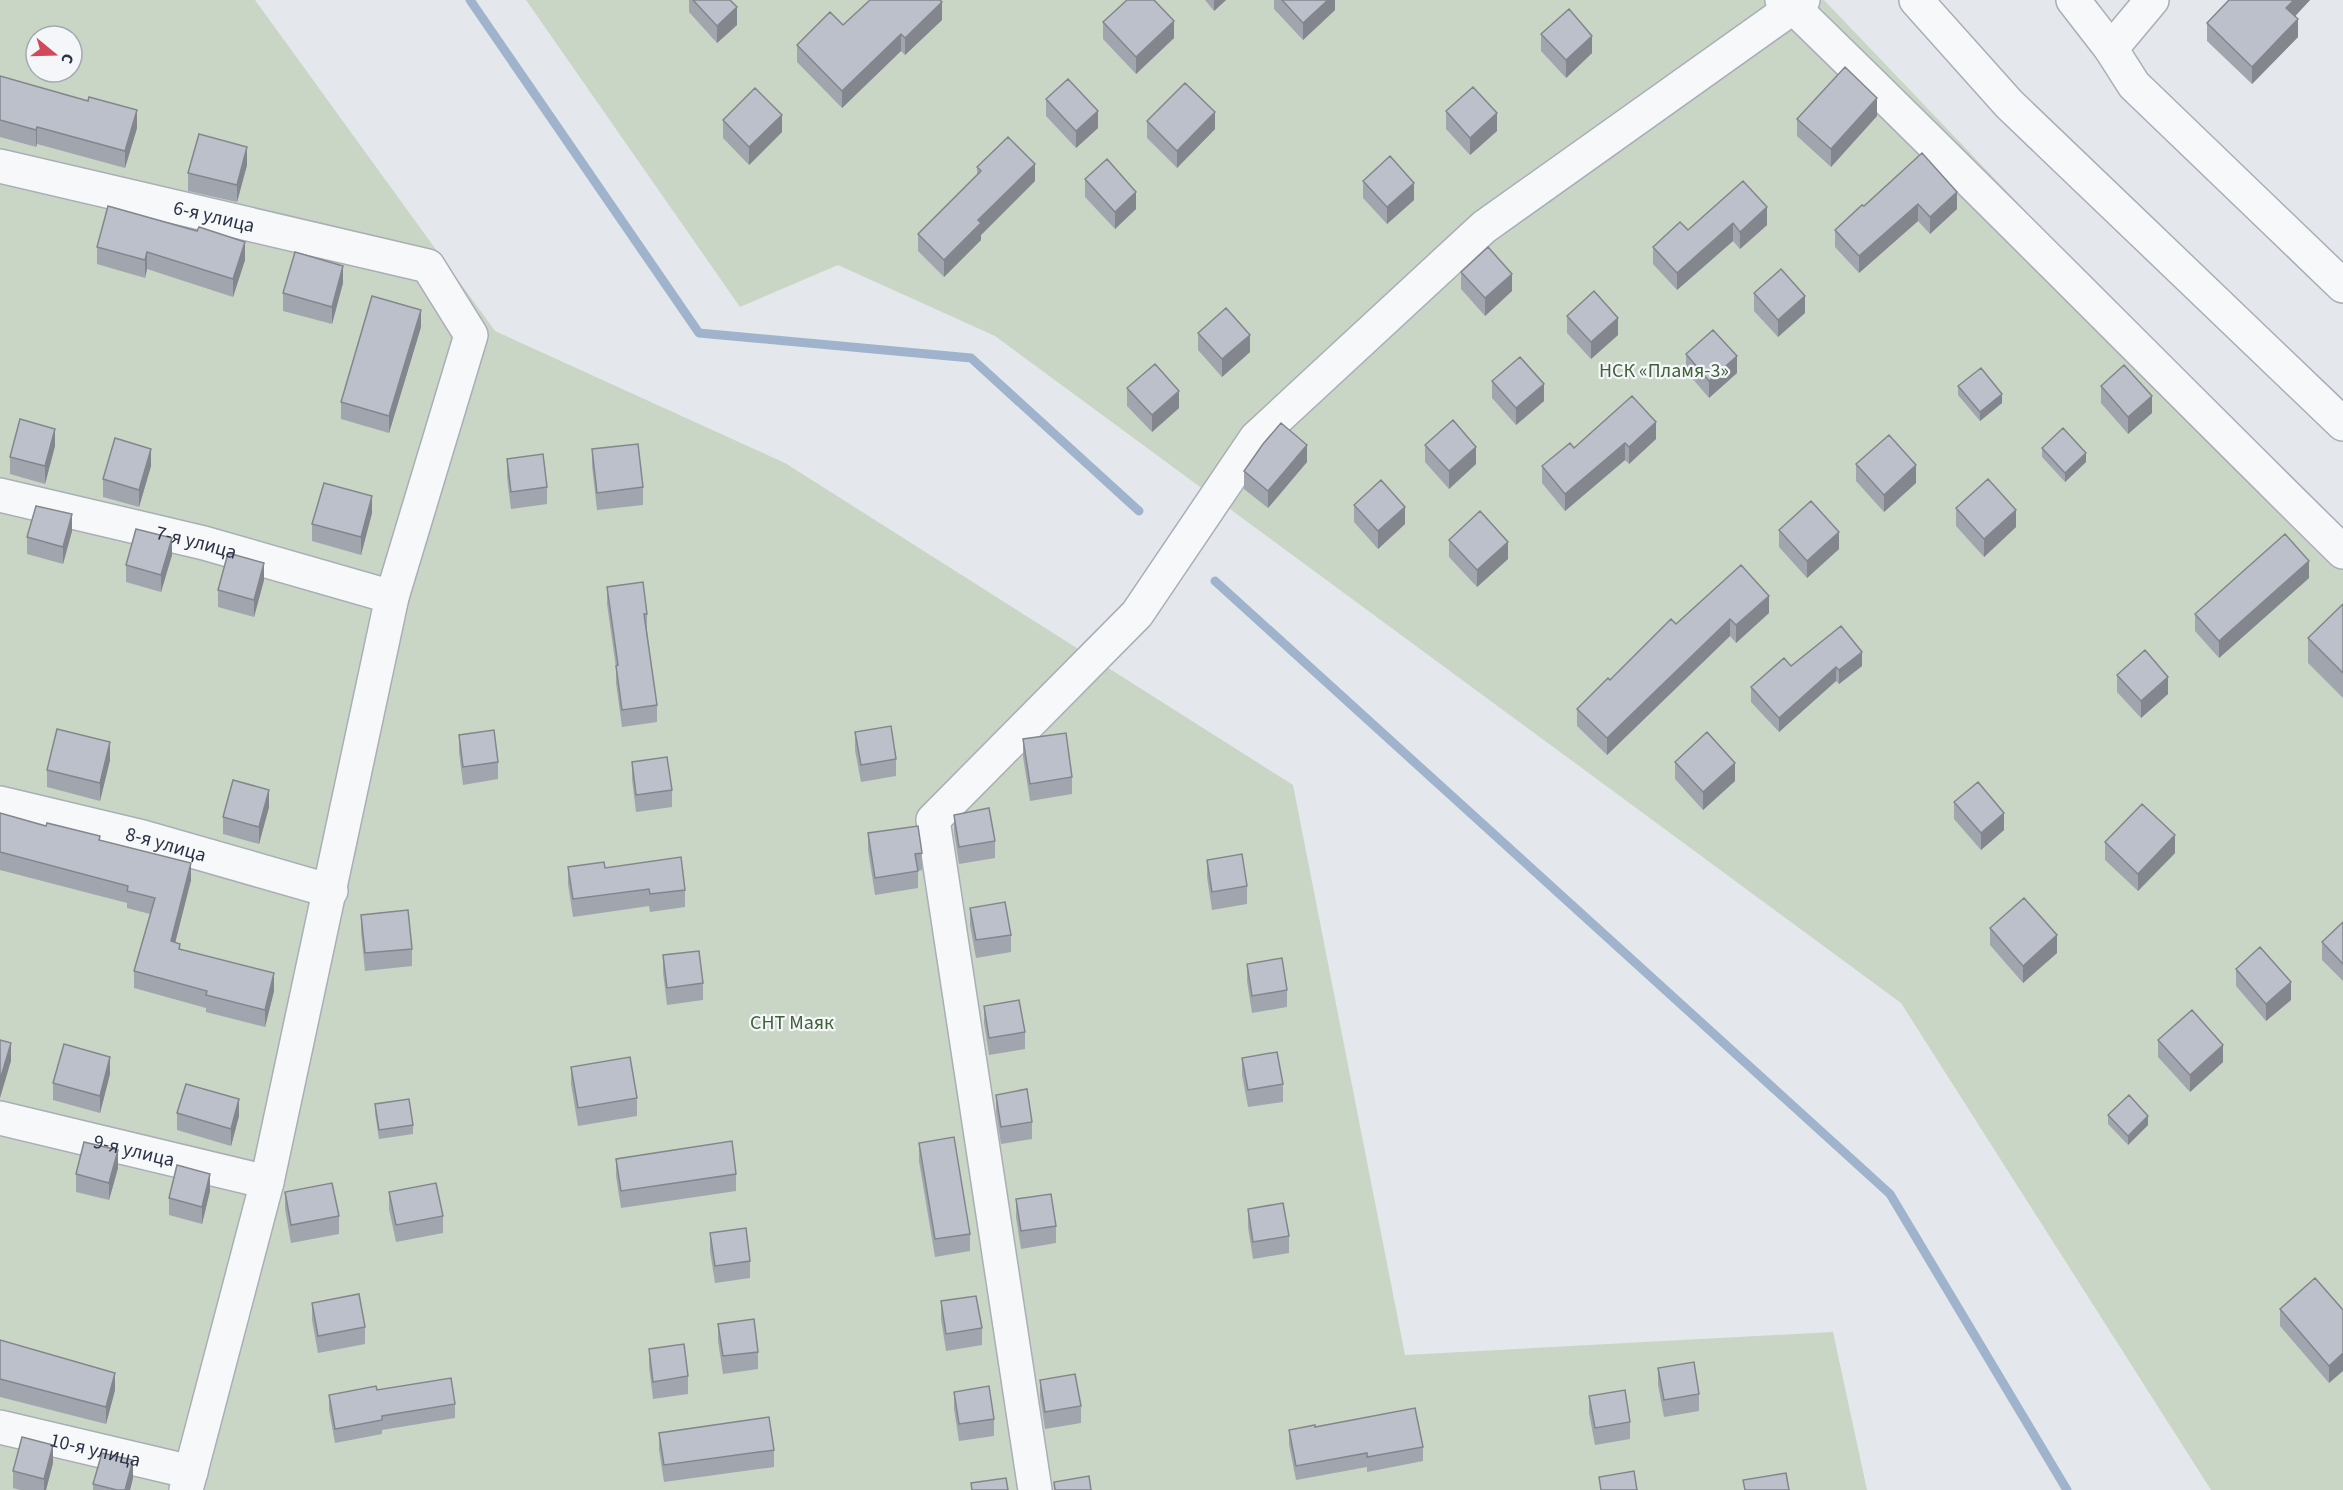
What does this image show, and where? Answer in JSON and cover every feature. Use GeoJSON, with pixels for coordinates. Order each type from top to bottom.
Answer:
{"type":"FeatureCollection","features":[{"type":"Feature","properties":{"kind":"street"},"geometry":{"type":"LineString","coordinates":[[1916,0],[2009,104],[2343,424]]}},
{"type":"Feature","properties":{"kind":"street"},"geometry":{"type":"LineString","coordinates":[[2073,0],[2111,49],[2134,85],[2343,286]]}},
{"type":"Feature","properties":{"kind":"street"},"geometry":{"type":"LineString","coordinates":[[2111,49],[2152,0]]}},
{"type":"Feature","properties":{"kind":"street"},"geometry":{"type":"LineString","coordinates":[[1035,1490],[933,820],[1137,614],[1256,438],[1484,227],[1793,3],[2137,350],[2343,552]]}},
{"type":"Feature","properties":{"kind":"street","name":"6-я улица"},"geometry":{"type":"LineString","coordinates":[[0,166],[428,266],[471,335],[392,597]]}},
{"type":"Feature","properties":{"kind":"street","name":"7-я улица"},"geometry":{"type":"LineString","coordinates":[[0,495],[204,543],[392,597]]}},
{"type":"Feature","properties":{"kind":"street"},"geometry":{"type":"LineString","coordinates":[[188,1481],[267,1182],[392,597]]}},
{"type":"Feature","properties":{"kind":"street","name":"8-я улица"},"geometry":{"type":"LineString","coordinates":[[0,803],[143,837],[331,891]]}},
{"type":"Feature","properties":{"kind":"street","name":"9-я улица"},"geometry":{"type":"LineString","coordinates":[[0,1118],[267,1182]]}},
{"type":"Feature","properties":{"kind":"street","name":"10-я улица"},"geometry":{"type":"LineString","coordinates":[[0,1427],[188,1481]]}},
{"type":"Feature","properties":{"kind":"green space","name":"СНТ Маяк"},"geometry":{"type":"Polygon","coordinates":[[[0,0],[255,0],[495,331],[785,463],[1293,785],[1405,1355],[1833,1332],[1867,1490],[0,1490],[0,0]]]}},
{"type":"Feature","properties":{"kind":"green space","name":"НСК «Пламя-3»"},"geometry":{"type":"Polygon","coordinates":[[[526,0],[1824,0],[2343,544],[2343,1490],[2211,1490],[1901,1003],[995,336],[838,265],[740,307],[526,0]]]}},
{"type":"Feature","properties":{"kind":"building"},"geometry":{"type":"Polygon","coordinates":[[[693,0],[730,0],[737,7],[717,26],[693,0]]]}},
{"type":"Feature","properties":{"kind":"building"},"geometry":{"type":"Polygon","coordinates":[[[870,0],[940,0],[942,2],[905,38],[901,34],[842,91],[797,45],[830,12],[843,25],[870,0]]]}},
{"type":"Feature","properties":{"kind":"building"},"geometry":{"type":"Polygon","coordinates":[[[1127,0],[1154,0],[1174,21],[1136,57],[1103,22],[1127,0]]]}},
{"type":"Feature","properties":{"kind":"building"},"geometry":{"type":"Polygon","coordinates":[[[1282,0],[1328,0],[1303,23],[1282,0]]]}},
{"type":"Feature","properties":{"kind":"building"},"geometry":{"type":"Polygon","coordinates":[[[2229,0],[2294,0],[2286,8],[2298,19],[2252,67],[2207,23],[2229,0]]]}},
{"type":"Feature","properties":{"kind":"building"},"geometry":{"type":"Polygon","coordinates":[[[1569,9],[1592,36],[1566,60],[1541,34],[1569,9]]]}},
{"type":"Feature","properties":{"kind":"building"},"geometry":{"type":"Polygon","coordinates":[[[1845,67],[1877,98],[1831,149],[1797,119],[1845,67]]]}},
{"type":"Feature","properties":{"kind":"building"},"geometry":{"type":"Polygon","coordinates":[[[0,76],[88,101],[89,97],[137,110],[125,151],[37,127],[36,130],[0,120],[0,76]]]}},
{"type":"Feature","properties":{"kind":"building"},"geometry":{"type":"Polygon","coordinates":[[[1068,79],[1098,111],[1076,131],[1046,99],[1068,79]]]}},
{"type":"Feature","properties":{"kind":"building"},"geometry":{"type":"Polygon","coordinates":[[[1185,83],[1215,112],[1177,151],[1147,121],[1185,83]]]}},
{"type":"Feature","properties":{"kind":"building"},"geometry":{"type":"Polygon","coordinates":[[[1473,87],[1497,113],[1470,138],[1446,111],[1473,87]]]}},
{"type":"Feature","properties":{"kind":"building"},"geometry":{"type":"Polygon","coordinates":[[[755,88],[782,115],[749,147],[723,120],[755,88]]]}},
{"type":"Feature","properties":{"kind":"building"},"geometry":{"type":"Polygon","coordinates":[[[199,134],[247,147],[237,185],[188,173],[199,134]]]}},
{"type":"Feature","properties":{"kind":"building"},"geometry":{"type":"Polygon","coordinates":[[[1008,137],[1035,164],[978,220],[981,223],[944,260],[918,234],[981,171],[977,167],[1008,137]]]}},
{"type":"Feature","properties":{"kind":"building"},"geometry":{"type":"Polygon","coordinates":[[[1922,153],[1957,192],[1930,217],[1918,204],[1859,256],[1835,230],[1922,153]]]}},
{"type":"Feature","properties":{"kind":"building"},"geometry":{"type":"Polygon","coordinates":[[[1390,156],[1414,183],[1387,207],[1363,181],[1390,156]]]}},
{"type":"Feature","properties":{"kind":"building"},"geometry":{"type":"Polygon","coordinates":[[[1107,159],[1136,192],[1115,212],[1085,179],[1107,159]]]}},
{"type":"Feature","properties":{"kind":"building"},"geometry":{"type":"Polygon","coordinates":[[[1743,181],[1767,207],[1740,232],[1733,223],[1677,273],[1653,247],[1680,222],[1688,230],[1743,181]]]}},
{"type":"Feature","properties":{"kind":"building"},"geometry":{"type":"Polygon","coordinates":[[[108,206],[197,231],[199,227],[245,242],[233,279],[147,252],[145,260],[97,247],[108,206]]]}},
{"type":"Feature","properties":{"kind":"building"},"geometry":{"type":"Polygon","coordinates":[[[1488,247],[1512,274],[1485,298],[1461,272],[1488,247]]]}},
{"type":"Feature","properties":{"kind":"building"},"geometry":{"type":"Polygon","coordinates":[[[295,252],[343,266],[332,307],[283,293],[295,252]]]}},
{"type":"Feature","properties":{"kind":"building"},"geometry":{"type":"Polygon","coordinates":[[[1781,269],[1805,296],[1778,320],[1754,293],[1781,269]]]}},
{"type":"Feature","properties":{"kind":"building"},"geometry":{"type":"Polygon","coordinates":[[[1594,291],[1618,318],[1591,342],[1567,316],[1594,291]]]}},
{"type":"Feature","properties":{"kind":"building"},"geometry":{"type":"Polygon","coordinates":[[[372,296],[421,310],[389,416],[341,402],[372,296]]]}},
{"type":"Feature","properties":{"kind":"building"},"geometry":{"type":"Polygon","coordinates":[[[1226,308],[1250,335],[1222,359],[1198,333],[1226,308]]]}},
{"type":"Feature","properties":{"kind":"building"},"geometry":{"type":"Polygon","coordinates":[[[1713,330],[1737,356],[1709,381],[1686,354],[1713,330]]]}},
{"type":"Feature","properties":{"kind":"building"},"geometry":{"type":"Polygon","coordinates":[[[1520,357],[1544,384],[1516,408],[1492,381],[1520,357]]]}},
{"type":"Feature","properties":{"kind":"building"},"geometry":{"type":"Polygon","coordinates":[[[1155,364],[1179,391],[1152,415],[1127,388],[1155,364]]]}},
{"type":"Feature","properties":{"kind":"building"},"geometry":{"type":"Polygon","coordinates":[[[2124,365],[2152,396],[2128,417],[2101,386],[2124,365]]]}},
{"type":"Feature","properties":{"kind":"building"},"geometry":{"type":"Polygon","coordinates":[[[1981,368],[2002,394],[1980,412],[1958,386],[1981,368]]]}},
{"type":"Feature","properties":{"kind":"building"},"geometry":{"type":"Polygon","coordinates":[[[1632,396],[1656,422],[1629,447],[1625,443],[1565,494],[1542,466],[1570,443],[1574,448],[1632,396]]]}},
{"type":"Feature","properties":{"kind":"building"},"geometry":{"type":"Polygon","coordinates":[[[20,419],[55,429],[45,466],[10,457],[20,419]]]}},
{"type":"Feature","properties":{"kind":"building"},"geometry":{"type":"Polygon","coordinates":[[[1453,420],[1476,447],[1449,471],[1425,445],[1453,420]]]}},
{"type":"Feature","properties":{"kind":"building"},"geometry":{"type":"Polygon","coordinates":[[[1281,423],[1307,445],[1268,491],[1244,471],[1281,423]]]}},
{"type":"Feature","properties":{"kind":"building"},"geometry":{"type":"Polygon","coordinates":[[[2063,428],[2086,453],[2065,473],[2042,448],[2063,428]]]}},
{"type":"Feature","properties":{"kind":"building"},"geometry":{"type":"Polygon","coordinates":[[[1889,435],[1916,465],[1884,495],[1856,464],[1889,435]]]}},
{"type":"Feature","properties":{"kind":"building"},"geometry":{"type":"Polygon","coordinates":[[[115,438],[151,449],[139,490],[103,479],[115,438]]]}},
{"type":"Feature","properties":{"kind":"building"},"geometry":{"type":"Polygon","coordinates":[[[638,444],[643,487],[597,493],[592,449],[638,444]]]}},
{"type":"Feature","properties":{"kind":"building"},"geometry":{"type":"Polygon","coordinates":[[[543,454],[547,487],[511,492],[507,459],[543,454]]]}},
{"type":"Feature","properties":{"kind":"building"},"geometry":{"type":"Polygon","coordinates":[[[1988,479],[2016,510],[1984,539],[1956,508],[1988,479]]]}},
{"type":"Feature","properties":{"kind":"building"},"geometry":{"type":"Polygon","coordinates":[[[1381,480],[1405,507],[1378,531],[1354,505],[1381,480]]]}},
{"type":"Feature","properties":{"kind":"building"},"geometry":{"type":"Polygon","coordinates":[[[324,483],[372,496],[361,537],[312,524],[324,483]]]}},
{"type":"Feature","properties":{"kind":"building"},"geometry":{"type":"Polygon","coordinates":[[[1811,501],[1839,532],[1807,561],[1779,530],[1811,501]]]}},
{"type":"Feature","properties":{"kind":"building"},"geometry":{"type":"Polygon","coordinates":[[[36,506],[72,514],[63,547],[27,537],[36,506]]]}},
{"type":"Feature","properties":{"kind":"building"},"geometry":{"type":"Polygon","coordinates":[[[1480,511],[1508,542],[1477,570],[1449,540],[1480,511]]]}},
{"type":"Feature","properties":{"kind":"building"},"geometry":{"type":"Polygon","coordinates":[[[136,529],[172,538],[161,575],[126,565],[136,529]]]}},
{"type":"Feature","properties":{"kind":"building"},"geometry":{"type":"Polygon","coordinates":[[[2285,534],[2309,561],[2219,641],[2195,614],[2285,534]]]}},
{"type":"Feature","properties":{"kind":"building"},"geometry":{"type":"Polygon","coordinates":[[[228,553],[264,563],[254,600],[218,590],[228,553]]]}},
{"type":"Feature","properties":{"kind":"building"},"geometry":{"type":"Polygon","coordinates":[[[1741,565],[1769,596],[1736,625],[1730,619],[1607,738],[1577,709],[1608,678],[1610,680],[1671,619],[1676,624],[1741,565]]]}},
{"type":"Feature","properties":{"kind":"building"},"geometry":{"type":"Polygon","coordinates":[[[643,582],[647,614],[644,614],[657,705],[622,710],[607,587],[643,582]]]}},
{"type":"Feature","properties":{"kind":"building"},"geometry":{"type":"Polygon","coordinates":[[[2343,604],[2343,673],[2308,638],[2343,604]]]}},
{"type":"Feature","properties":{"kind":"building"},"geometry":{"type":"Polygon","coordinates":[[[1841,626],[1862,652],[1839,670],[1836,667],[1779,718],[1751,687],[1784,658],[1791,666],[1841,626]]]}},
{"type":"Feature","properties":{"kind":"building"},"geometry":{"type":"Polygon","coordinates":[[[2145,650],[2168,677],[2141,701],[2117,675],[2145,650]]]}},
{"type":"Feature","properties":{"kind":"building"},"geometry":{"type":"Polygon","coordinates":[[[891,726],[896,759],[861,765],[855,732],[891,726]]]}},
{"type":"Feature","properties":{"kind":"building"},"geometry":{"type":"Polygon","coordinates":[[[57,729],[110,742],[100,783],[47,770],[57,729]]]}},
{"type":"Feature","properties":{"kind":"building"},"geometry":{"type":"Polygon","coordinates":[[[494,730],[498,762],[463,767],[459,735],[494,730]]]}},
{"type":"Feature","properties":{"kind":"building"},"geometry":{"type":"Polygon","coordinates":[[[1707,732],[1735,763],[1703,792],[1675,762],[1707,732]]]}},
{"type":"Feature","properties":{"kind":"building"},"geometry":{"type":"Polygon","coordinates":[[[1066,733],[1072,777],[1030,784],[1023,739],[1066,733]]]}},
{"type":"Feature","properties":{"kind":"building"},"geometry":{"type":"Polygon","coordinates":[[[667,757],[672,790],[636,795],[632,762],[667,757]]]}},
{"type":"Feature","properties":{"kind":"building"},"geometry":{"type":"Polygon","coordinates":[[[233,780],[269,790],[259,827],[223,817],[233,780]]]}},
{"type":"Feature","properties":{"kind":"building"},"geometry":{"type":"Polygon","coordinates":[[[1978,782],[2004,813],[1981,833],[1954,802],[1978,782]]]}},
{"type":"Feature","properties":{"kind":"building"},"geometry":{"type":"Polygon","coordinates":[[[2142,804],[2175,835],[2138,874],[2105,842],[2142,804]]]}},
{"type":"Feature","properties":{"kind":"building"},"geometry":{"type":"Polygon","coordinates":[[[989,808],[995,841],[959,847],[954,815],[989,808]]]}},
{"type":"Feature","properties":{"kind":"building"},"geometry":{"type":"Polygon","coordinates":[[[0,813],[46,826],[47,823],[100,836],[99,840],[191,863],[171,941],[180,944],[179,949],[274,973],[265,1010],[206,995],[207,991],[134,971],[155,898],[127,891],[128,886],[0,852],[0,813]]]}},
{"type":"Feature","properties":{"kind":"building"},"geometry":{"type":"Polygon","coordinates":[[[918,826],[922,853],[915,854],[918,871],[875,878],[868,833],[918,826]]]}},
{"type":"Feature","properties":{"kind":"building"},"geometry":{"type":"Polygon","coordinates":[[[1242,854],[1247,886],[1212,892],[1207,860],[1242,854]]]}},
{"type":"Feature","properties":{"kind":"building"},"geometry":{"type":"Polygon","coordinates":[[[681,857],[685,890],[650,894],[649,889],[573,899],[568,867],[604,862],[605,868],[681,857]]]}},
{"type":"Feature","properties":{"kind":"building"},"geometry":{"type":"Polygon","coordinates":[[[2024,898],[2057,935],[2023,966],[1990,928],[2024,898]]]}},
{"type":"Feature","properties":{"kind":"building"},"geometry":{"type":"Polygon","coordinates":[[[1005,902],[1011,935],[976,940],[970,908],[1005,902]]]}},
{"type":"Feature","properties":{"kind":"building"},"geometry":{"type":"Polygon","coordinates":[[[408,910],[412,949],[365,953],[361,915],[408,910]]]}},
{"type":"Feature","properties":{"kind":"building"},"geometry":{"type":"Polygon","coordinates":[[[2343,922],[2343,964],[2322,942],[2343,922]]]}},
{"type":"Feature","properties":{"kind":"building"},"geometry":{"type":"Polygon","coordinates":[[[2260,947],[2291,982],[2266,1004],[2236,969],[2260,947]]]}},
{"type":"Feature","properties":{"kind":"building"},"geometry":{"type":"Polygon","coordinates":[[[699,951],[703,983],[667,988],[663,955],[699,951]]]}},
{"type":"Feature","properties":{"kind":"building"},"geometry":{"type":"Polygon","coordinates":[[[1282,958],[1287,990],[1252,996],[1247,964],[1282,958]]]}},
{"type":"Feature","properties":{"kind":"building"},"geometry":{"type":"Polygon","coordinates":[[[1019,1000],[1025,1032],[989,1038],[984,1006],[1019,1000]]]}},
{"type":"Feature","properties":{"kind":"building"},"geometry":{"type":"Polygon","coordinates":[[[2192,1010],[2223,1045],[2190,1075],[2158,1040],[2192,1010]]]}},
{"type":"Feature","properties":{"kind":"building"},"geometry":{"type":"Polygon","coordinates":[[[0,1040],[11,1043],[0,1080],[0,1040]]]}},
{"type":"Feature","properties":{"kind":"building"},"geometry":{"type":"Polygon","coordinates":[[[64,1044],[110,1057],[100,1096],[53,1083],[64,1044]]]}},
{"type":"Feature","properties":{"kind":"building"},"geometry":{"type":"Polygon","coordinates":[[[1277,1052],[1283,1084],[1248,1090],[1242,1058],[1277,1052]]]}},
{"type":"Feature","properties":{"kind":"building"},"geometry":{"type":"Polygon","coordinates":[[[630,1057],[637,1098],[578,1108],[571,1067],[630,1057]]]}},
{"type":"Feature","properties":{"kind":"building"},"geometry":{"type":"Polygon","coordinates":[[[186,1084],[239,1099],[231,1129],[177,1113],[186,1084]]]}},
{"type":"Feature","properties":{"kind":"building"},"geometry":{"type":"Polygon","coordinates":[[[1027,1089],[1032,1122],[1001,1127],[996,1095],[1027,1089]]]}},
{"type":"Feature","properties":{"kind":"building"},"geometry":{"type":"Polygon","coordinates":[[[2129,1095],[2148,1116],[2128,1136],[2108,1115],[2129,1095]]]}},
{"type":"Feature","properties":{"kind":"building"},"geometry":{"type":"Polygon","coordinates":[[[409,1099],[413,1125],[379,1130],[375,1104],[409,1099]]]}},
{"type":"Feature","properties":{"kind":"building"},"geometry":{"type":"Polygon","coordinates":[[[954,1137],[970,1234],[935,1239],[919,1143],[954,1137]]]}},
{"type":"Feature","properties":{"kind":"building"},"geometry":{"type":"Polygon","coordinates":[[[732,1141],[736,1174],[621,1191],[616,1159],[732,1141]]]}},
{"type":"Feature","properties":{"kind":"building"},"geometry":{"type":"Polygon","coordinates":[[[84,1142],[118,1150],[109,1183],[76,1174],[84,1142]]]}},
{"type":"Feature","properties":{"kind":"building"},"geometry":{"type":"Polygon","coordinates":[[[177,1165],[210,1174],[202,1207],[169,1198],[177,1165]]]}},
{"type":"Feature","properties":{"kind":"building"},"geometry":{"type":"Polygon","coordinates":[[[332,1183],[339,1216],[291,1225],[285,1192],[332,1183]]]}},
{"type":"Feature","properties":{"kind":"building"},"geometry":{"type":"Polygon","coordinates":[[[436,1183],[443,1216],[396,1225],[389,1192],[436,1183]]]}},
{"type":"Feature","properties":{"kind":"building"},"geometry":{"type":"Polygon","coordinates":[[[1051,1194],[1056,1226],[1021,1231],[1016,1199],[1051,1194]]]}},
{"type":"Feature","properties":{"kind":"building"},"geometry":{"type":"Polygon","coordinates":[[[1283,1203],[1289,1236],[1253,1242],[1248,1209],[1283,1203]]]}},
{"type":"Feature","properties":{"kind":"building"},"geometry":{"type":"Polygon","coordinates":[[[746,1228],[750,1261],[715,1266],[710,1233],[746,1228]]]}},
{"type":"Feature","properties":{"kind":"building"},"geometry":{"type":"Polygon","coordinates":[[[2315,1278],[2343,1310],[2343,1353],[2329,1366],[2280,1309],[2315,1278]]]}},
{"type":"Feature","properties":{"kind":"building"},"geometry":{"type":"Polygon","coordinates":[[[359,1294],[365,1327],[318,1336],[312,1303],[359,1294]]]}},
{"type":"Feature","properties":{"kind":"building"},"geometry":{"type":"Polygon","coordinates":[[[976,1296],[982,1328],[946,1334],[941,1301],[976,1296]]]}},
{"type":"Feature","properties":{"kind":"building"},"geometry":{"type":"Polygon","coordinates":[[[754,1319],[758,1352],[723,1356],[718,1324],[754,1319]]]}},
{"type":"Feature","properties":{"kind":"building"},"geometry":{"type":"Polygon","coordinates":[[[0,1340],[115,1373],[106,1407],[0,1379],[0,1340]]]}},
{"type":"Feature","properties":{"kind":"building"},"geometry":{"type":"Polygon","coordinates":[[[684,1344],[688,1376],[653,1382],[649,1349],[684,1344]]]}},
{"type":"Feature","properties":{"kind":"building"},"geometry":{"type":"Polygon","coordinates":[[[1694,1362],[1699,1394],[1664,1400],[1658,1368],[1694,1362]]]}},
{"type":"Feature","properties":{"kind":"building"},"geometry":{"type":"Polygon","coordinates":[[[1075,1374],[1081,1406],[1045,1412],[1040,1380],[1075,1374]]]}},
{"type":"Feature","properties":{"kind":"building"},"geometry":{"type":"Polygon","coordinates":[[[451,1378],[455,1404],[382,1416],[382,1420],[335,1429],[329,1395],[376,1386],[377,1390],[451,1378]]]}},
{"type":"Feature","properties":{"kind":"building"},"geometry":{"type":"Polygon","coordinates":[[[989,1386],[994,1419],[959,1424],[954,1392],[989,1386]]]}},
{"type":"Feature","properties":{"kind":"building"},"geometry":{"type":"Polygon","coordinates":[[[1625,1390],[1630,1422],[1595,1428],[1589,1396],[1625,1390]]]}},
{"type":"Feature","properties":{"kind":"building"},"geometry":{"type":"Polygon","coordinates":[[[1415,1408],[1423,1447],[1367,1457],[1367,1453],[1296,1466],[1289,1430],[1415,1408]]]}},
{"type":"Feature","properties":{"kind":"building"},"geometry":{"type":"Polygon","coordinates":[[[769,1417],[774,1450],[664,1465],[659,1433],[769,1417]]]}},
{"type":"Feature","properties":{"kind":"building"},"geometry":{"type":"Polygon","coordinates":[[[22,1437],[53,1445],[44,1479],[13,1471],[22,1437]]]}},
{"type":"Feature","properties":{"kind":"building"},"geometry":{"type":"Polygon","coordinates":[[[102,1453],[133,1460],[125,1490],[93,1484],[102,1453]]]}},
{"type":"Feature","properties":{"kind":"building"},"geometry":{"type":"Polygon","coordinates":[[[1634,1471],[1637,1490],[1601,1490],[1599,1477],[1634,1471]]]}},
{"type":"Feature","properties":{"kind":"building"},"geometry":{"type":"Polygon","coordinates":[[[1786,1473],[1789,1490],[1745,1490],[1743,1480],[1786,1473]]]}},
{"type":"Feature","properties":{"kind":"building"},"geometry":{"type":"Polygon","coordinates":[[[1089,1476],[1091,1490],[1055,1490],[1054,1482],[1089,1476]]]}},
{"type":"Feature","properties":{"kind":"building"},"geometry":{"type":"Polygon","coordinates":[[[1006,1478],[1008,1490],[972,1490],[971,1483],[1006,1478]]]}},
{"type":"Feature","properties":{"kind":"waterway"},"geometry":{"type":"LineString","coordinates":[[470,0],[699,333],[971,358],[1139,511]]}},
{"type":"Feature","properties":{"kind":"waterway"},"geometry":{"type":"LineString","coordinates":[[1215,581],[1890,1194],[2067,1490]]}}]}
